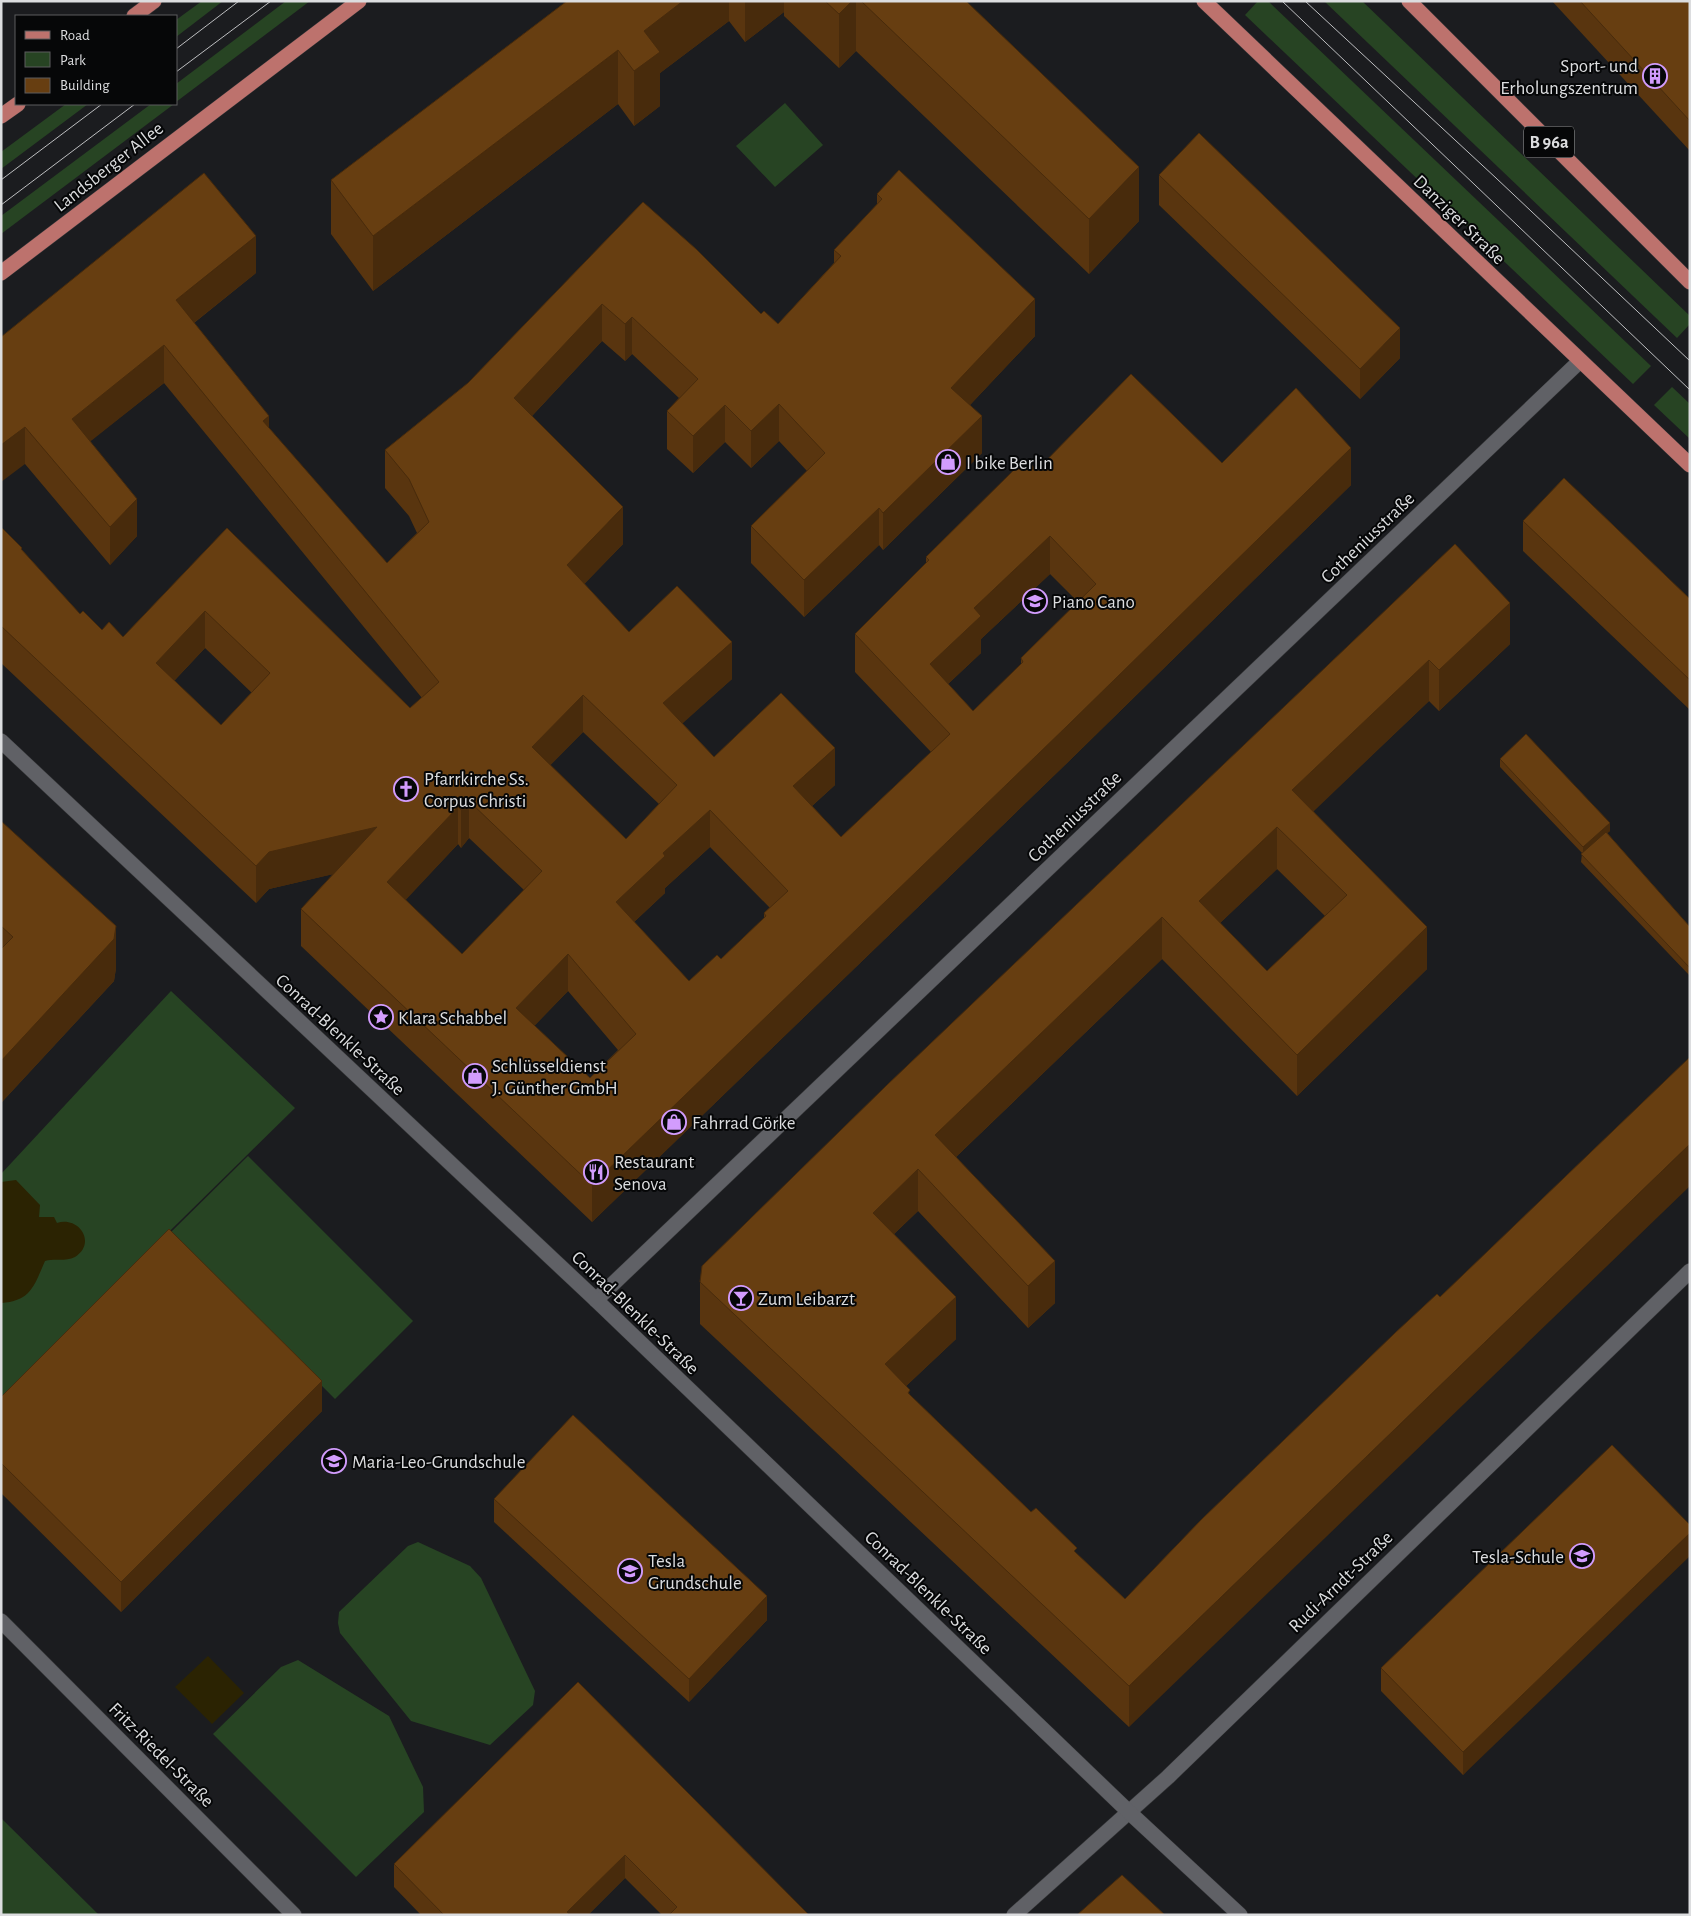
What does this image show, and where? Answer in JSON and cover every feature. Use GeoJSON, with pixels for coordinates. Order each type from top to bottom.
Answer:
{"type":"FeatureCollection","features":[{"type":"Feature","properties":{"kind":"main road"},"geometry":{"type":"LineString","coordinates":[[135,15],[154,1]]}},
{"type":"Feature","properties":{"kind":"main road","name":"Landsberger Allee"},"geometry":{"type":"LineString","coordinates":[[1,273],[359,1]]}},
{"type":"Feature","properties":{"kind":"main road","name":"Danziger Straße"},"geometry":{"type":"LineString","coordinates":[[1204,1],[1690,465]]}},
{"type":"Feature","properties":{"kind":"main road","name":"B 96a"},"geometry":{"type":"LineString","coordinates":[[1409,1],[1690,282]]}},
{"type":"Feature","properties":{"kind":"main road"},"geometry":{"type":"LineString","coordinates":[[1,116],[17,105]]}},
{"type":"Feature","properties":{"kind":"street","name":"Cotheniusstraße"},"geometry":{"type":"LineString","coordinates":[[596,1300],[1580,361]]}},
{"type":"Feature","properties":{"kind":"street","name":"Conrad-Blenkle-Straße"},"geometry":{"type":"LineString","coordinates":[[1,741],[596,1300],[1130,1813],[1240,1915]]}},
{"type":"Feature","properties":{"kind":"street","name":"Rudi-Arndt-Straße"},"geometry":{"type":"LineString","coordinates":[[1014,1915],[1130,1813],[1690,1271]]}},
{"type":"Feature","properties":{"kind":"street","name":"Fritz-Riedel-Straße"},"geometry":{"type":"LineString","coordinates":[[1,1621],[294,1915]]}},
{"type":"Feature","properties":{"kind":"green space"},"geometry":{"type":"Polygon","coordinates":[[[202,1],[223,1],[178,35],[178,19],[202,1]]]}},
{"type":"Feature","properties":{"kind":"green space"},"geometry":{"type":"Polygon","coordinates":[[[286,1],[310,1],[178,100],[178,82],[286,1]]]}},
{"type":"Feature","properties":{"kind":"green space"},"geometry":{"type":"Polygon","coordinates":[[[1258,1],[1268,1],[1651,366],[1633,384],[1245,15],[1258,1]]]}},
{"type":"Feature","properties":{"kind":"green space"},"geometry":{"type":"Polygon","coordinates":[[[1324,1],[1362,1],[1690,316],[1690,324],[1677,338],[1324,1]]]}},
{"type":"Feature","properties":{"kind":"green space"},"geometry":{"type":"Polygon","coordinates":[[[785,103],[823,145],[775,187],[736,146],[785,103]]]}},
{"type":"Feature","properties":{"kind":"green space"},"geometry":{"type":"Polygon","coordinates":[[[65,105],[87,105],[1,169],[1,152],[65,105]]]}},
{"type":"Feature","properties":{"kind":"green space"},"geometry":{"type":"Polygon","coordinates":[[[150,105],[173,105],[1,234],[1,216],[150,105]]]}},
{"type":"Feature","properties":{"kind":"green space"},"geometry":{"type":"Polygon","coordinates":[[[1672,387],[1690,404],[1690,439],[1654,405],[1672,387]]]}},
{"type":"Feature","properties":{"kind":"green space"},"geometry":{"type":"Polygon","coordinates":[[[171,991],[295,1108],[1,1397],[1,1174],[171,991]]]}},
{"type":"Feature","properties":{"kind":"green space"},"geometry":{"type":"Polygon","coordinates":[[[248,1156],[413,1321],[335,1399],[170,1233],[248,1156]]]}},
{"type":"Feature","properties":{"kind":"green space"},"geometry":{"type":"Polygon","coordinates":[[[418,1542],[470,1566],[481,1578],[535,1691],[533,1705],[490,1745],[411,1721],[340,1633],[338,1623],[339,1612],[408,1546],[418,1542]]]}},
{"type":"Feature","properties":{"kind":"green space"},"geometry":{"type":"Polygon","coordinates":[[[298,1660],[389,1716],[423,1787],[424,1812],[356,1877],[213,1734],[281,1667],[298,1660]]]}},
{"type":"Feature","properties":{"kind":"green space"},"geometry":{"type":"Polygon","coordinates":[[[1,1818],[99,1915],[1,1915],[1,1818]]]}},
{"type":"Feature","properties":{"kind":"sand"},"geometry":{"type":"Polygon","coordinates":[[[16,1180],[40,1205],[39,1217],[54,1217],[57,1223],[72,1223],[82,1232],[85,1238],[85,1245],[75,1257],[45,1261],[30,1291],[19,1299],[1,1303],[1,1182],[16,1180]]]}},
{"type":"Feature","properties":{"kind":"sand"},"geometry":{"type":"Polygon","coordinates":[[[208,1656],[244,1693],[212,1724],[175,1687],[208,1656]]]}},
{"type":"Feature","properties":{"kind":"building"},"geometry":{"type":"Polygon","coordinates":[[[567,1],[683,1],[644,31],[660,52],[634,71],[618,50],[373,236],[331,180],[567,1]]]}},
{"type":"Feature","properties":{"kind":"building"},"geometry":{"type":"Polygon","coordinates":[[[825,1],[852,1],[839,14],[825,1]]]}},
{"type":"Feature","properties":{"kind":"building"},"geometry":{"type":"Polygon","coordinates":[[[861,1],[966,1],[1139,167],[1089,219],[861,1]]]}},
{"type":"Feature","properties":{"kind":"building","name":"Sport- und Erholungszentrum"},"geometry":{"type":"Polygon","coordinates":[[[1580,1],[1690,1],[1690,121],[1580,1]]]}},
{"type":"Feature","properties":{"kind":"building"},"geometry":{"type":"Polygon","coordinates":[[[1199,133],[1400,328],[1360,369],[1159,175],[1199,133]]]}},
{"type":"Feature","properties":{"kind":"building"},"geometry":{"type":"Polygon","coordinates":[[[899,170],[1035,299],[951,388],[982,416],[883,513],[879,508],[804,580],[751,526],[825,453],[779,404],[751,431],[725,405],[693,436],[667,411],[698,379],[632,317],[625,324],[602,304],[514,398],[623,507],[567,565],[629,632],[677,586],[732,642],[663,703],[714,757],[781,693],[835,748],[793,786],[841,837],[950,734],[855,634],[929,560],[926,557],[1025,459],[1037,470],[1131,374],[1222,463],[1296,388],[1351,448],[1066,727],[592,1185],[301,909],[377,827],[269,852],[256,866],[1,626],[1,527],[80,614],[83,611],[102,630],[109,622],[123,637],[227,528],[410,708],[439,682],[164,345],[72,419],[137,499],[110,527],[25,427],[1,445],[1,337],[204,173],[256,236],[176,300],[269,416],[263,421],[387,563],[429,522],[409,479],[385,450],[468,383],[643,202],[696,249],[761,314],[764,311],[778,324],[841,256],[834,250],[882,199],[877,194],[899,170]],[[1050,536],[974,608],[981,616],[930,664],[973,711],[1023,662],[1021,658],[1096,584],[1050,536]],[[205,611],[156,663],[221,725],[270,673],[205,611]],[[583,695],[532,747],[626,839],[677,785],[583,695]],[[469,801],[461,810],[458,807],[387,882],[462,954],[542,871],[469,801]],[[710,810],[663,853],[665,856],[616,902],[689,981],[717,955],[721,959],[766,916],[764,913],[788,891],[710,810]],[[568,954],[516,1008],[590,1078],[636,1034],[568,954]]]}},
{"type":"Feature","properties":{"kind":"building"},"geometry":{"type":"Polygon","coordinates":[[[1564,478],[1690,599],[1690,680],[1523,521],[1564,478]]]}},
{"type":"Feature","properties":{"kind":"building"},"geometry":{"type":"Polygon","coordinates":[[[1455,544],[1510,603],[1439,670],[1429,660],[1292,790],[1427,927],[1297,1055],[1162,917],[935,1135],[1055,1261],[1028,1286],[918,1169],[873,1213],[956,1297],[885,1364],[910,1390],[908,1393],[1031,1512],[1036,1508],[1077,1548],[1074,1551],[1125,1599],[1202,1519],[1395,1333],[1437,1294],[1440,1297],[1690,1057],[1690,1144],[1129,1686],[700,1282],[702,1266],[887,1085],[1455,544]],[[1277,827],[1199,901],[1267,971],[1347,895],[1277,827]]]}},
{"type":"Feature","properties":{"kind":"building"},"geometry":{"type":"Polygon","coordinates":[[[1526,734],[1610,823],[1583,847],[1500,759],[1526,734]]]}},
{"type":"Feature","properties":{"kind":"building"},"geometry":{"type":"Polygon","coordinates":[[[1,821],[116,926],[114,939],[1,1061],[1,949],[13,937],[1,926],[1,821]]]}},
{"type":"Feature","properties":{"kind":"building"},"geometry":{"type":"Polygon","coordinates":[[[1606,832],[1690,927],[1690,968],[1581,854],[1606,832]]]}},
{"type":"Feature","properties":{"kind":"building"},"geometry":{"type":"Polygon","coordinates":[[[169,1229],[322,1381],[121,1582],[1,1463],[1,1397],[169,1229]]]}},
{"type":"Feature","properties":{"kind":"building","name":"Tesla Grundschule"},"geometry":{"type":"Polygon","coordinates":[[[573,1415],[767,1596],[689,1679],[494,1499],[573,1415]]]}},
{"type":"Feature","properties":{"kind":"building"},"geometry":{"type":"Polygon","coordinates":[[[1612,1445],[1690,1525],[1690,1533],[1463,1752],[1381,1668],[1612,1445]]]}},
{"type":"Feature","properties":{"kind":"building"},"geometry":{"type":"Polygon","coordinates":[[[578,1682],[808,1915],[669,1915],[677,1907],[625,1855],[567,1912],[570,1915],[444,1915],[394,1864],[578,1682]]]}},
{"type":"Feature","properties":{"kind":"building"},"geometry":{"type":"Polygon","coordinates":[[[1122,1875],[1165,1915],[1077,1915],[1122,1875]]]}},
{"type":"Feature","properties":{"kind":"tram line"},"geometry":{"type":"LineString","coordinates":[[178,47],[239,1]]}},
{"type":"Feature","properties":{"kind":"tram line"},"geometry":{"type":"LineString","coordinates":[[178,71],[271,1]]}},
{"type":"Feature","properties":{"kind":"tram line"},"geometry":{"type":"LineString","coordinates":[[1282,1],[1690,390]]}},
{"type":"Feature","properties":{"kind":"tram line"},"geometry":{"type":"LineString","coordinates":[[1305,1],[1690,361]]}},
{"type":"Feature","properties":{"kind":"tram line"},"geometry":{"type":"LineString","coordinates":[[1,180],[101,105]]}},
{"type":"Feature","properties":{"kind":"tram line"},"geometry":{"type":"LineString","coordinates":[[1,205],[134,105]]}},
{"type":"Feature","properties":{"kind":"place","name":"Sport- und Erholungszentrum"},"geometry":{"type":"Point","coordinates":[1655,76]}},
{"type":"Feature","properties":{"kind":"place","name":"I bike Berlin"},"geometry":{"type":"Point","coordinates":[948,462]}},
{"type":"Feature","properties":{"kind":"place","name":"Piano Cano"},"geometry":{"type":"Point","coordinates":[1035,601]}},
{"type":"Feature","properties":{"kind":"place","name":"Pfarrkirche Ss. Corpus Christi"},"geometry":{"type":"Point","coordinates":[406,789]}},
{"type":"Feature","properties":{"kind":"place","name":"Klara Schabbel"},"geometry":{"type":"Point","coordinates":[381,1017]}},
{"type":"Feature","properties":{"kind":"place","name":"Schlüsseldienst J. Günther GmbH"},"geometry":{"type":"Point","coordinates":[475,1076]}},
{"type":"Feature","properties":{"kind":"place","name":"Fahrrad Görke"},"geometry":{"type":"Point","coordinates":[674,1122]}},
{"type":"Feature","properties":{"kind":"place","name":"Restaurant Senova"},"geometry":{"type":"Point","coordinates":[596,1172]}},
{"type":"Feature","properties":{"kind":"place","name":"Zum Leibarzt"},"geometry":{"type":"Point","coordinates":[741,1298]}},
{"type":"Feature","properties":{"kind":"place","name":"Maria-Leo-Grundschule"},"geometry":{"type":"Point","coordinates":[334,1461]}},
{"type":"Feature","properties":{"kind":"place","name":"Tesla-Schule"},"geometry":{"type":"Point","coordinates":[1582,1556]}},
{"type":"Feature","properties":{"kind":"place","name":"Tesla Grundschule"},"geometry":{"type":"Point","coordinates":[630,1571]}}]}
